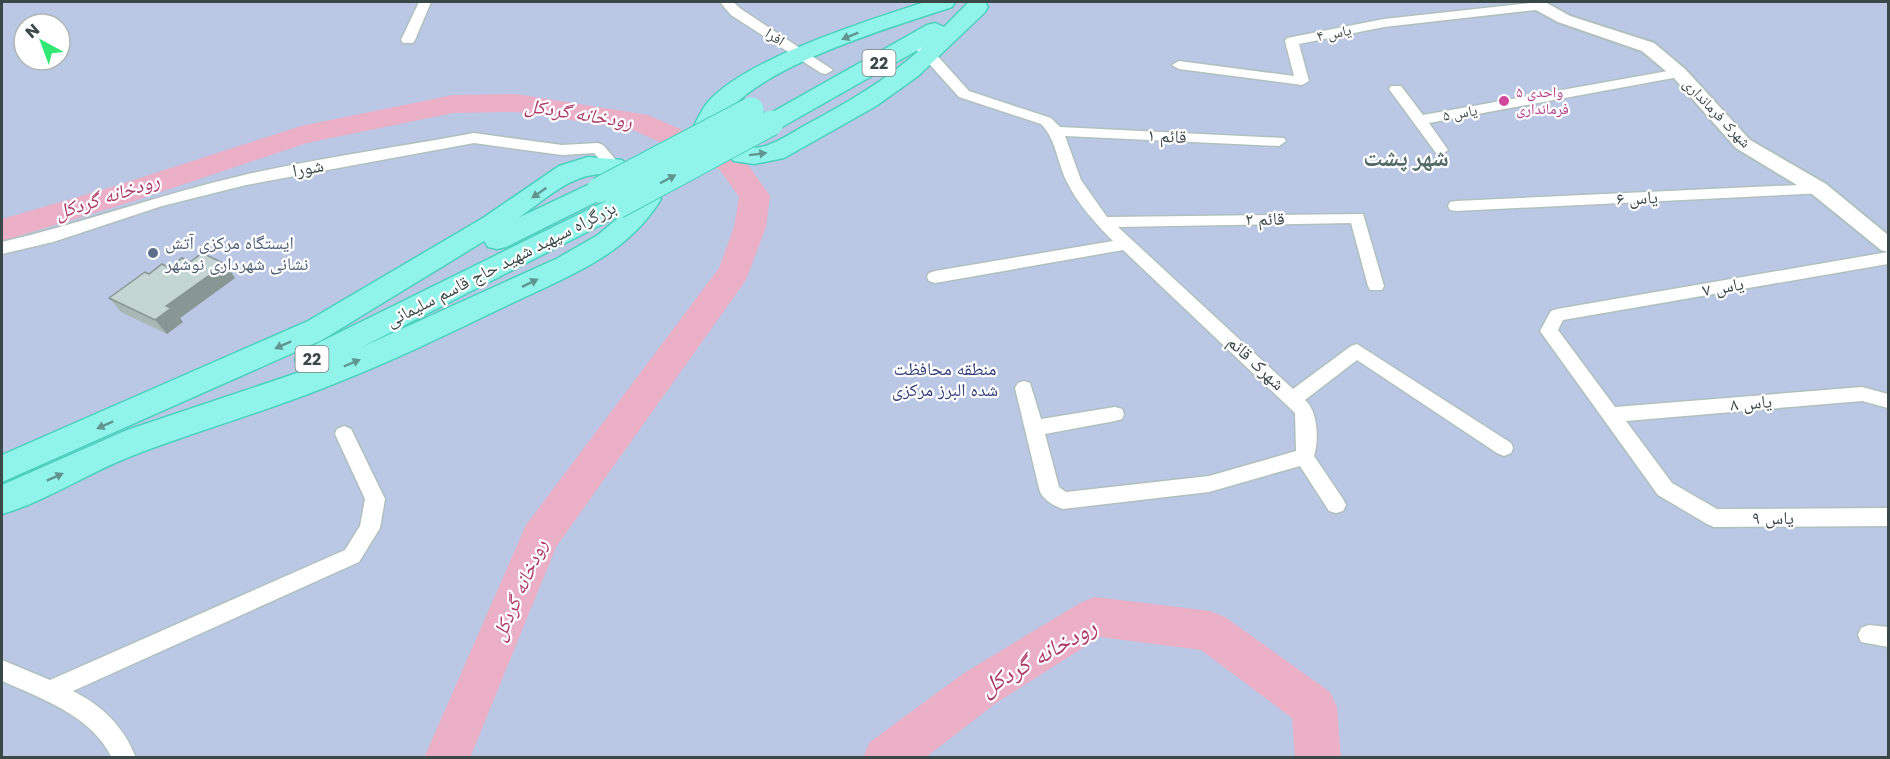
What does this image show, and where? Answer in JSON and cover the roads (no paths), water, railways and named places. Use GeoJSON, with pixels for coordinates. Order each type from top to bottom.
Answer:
{"type":"FeatureCollection","features":[{"type":"Feature","properties":{"kind":"highway"},"geometry":{"type":"LineString","coordinates":[[946,2],[802,54],[724,98],[708,116],[706,126],[743,155],[754,156],[775,152],[868,101],[910,71],[921,47],[982,4]]}},
{"type":"Feature","properties":{"kind":"highway","name":"بزرگراه سپهبد شهید حاج قاسم سلیمانی"},"geometry":{"type":"LineString","coordinates":[[761,117],[826,70],[946,2]]}},
{"type":"Feature","properties":{"kind":"highway","name":"بزرگراه سپهبد شهید حاج قاسم سلیمانی"},"geometry":{"type":"LineString","coordinates":[[2,470],[312,332],[610,187],[761,117],[845,83],[921,47]]}},
{"type":"Feature","properties":{"kind":"highway"},"geometry":{"type":"LineString","coordinates":[[120,447],[315,378],[426,332],[561,268],[614,237],[643,213],[648,200],[610,187],[588,165],[565,161],[492,224],[312,332]]}},
{"type":"Feature","properties":{"kind":"highway","name":"بزرگراه سپهبد شهید حاج قاسم سلیمانی"},"geometry":{"type":"LineString","coordinates":[[2,500],[324,353],[610,187]]}},
{"type":"Feature","properties":{"kind":"street"},"geometry":{"type":"LineString","coordinates":[[408,40],[425,2]]}},
{"type":"Feature","properties":{"kind":"street","name":"افرا"},"geometry":{"type":"LineString","coordinates":[[726,2],[736,12],[826,70]]}},
{"type":"Feature","properties":{"kind":"street","name":"یاس ۴"},"geometry":{"type":"LineString","coordinates":[[1179,65],[1302,81],[1292,41],[1384,23],[1538,4]]}},
{"type":"Feature","properties":{"kind":"street","name":"شهرک فرمانداری"},"geometry":{"type":"LineString","coordinates":[[1538,4],[1564,20],[1648,47],[1679,73],[1743,144],[1819,189],[1888,245]]}},
{"type":"Feature","properties":{"kind":"street"},"geometry":{"type":"LineString","coordinates":[[921,47],[963,94],[1046,121],[1056,131]]}},
{"type":"Feature","properties":{"kind":"street","name":"یاس ۵"},"geometry":{"type":"LineString","coordinates":[[1441,150],[1419,120],[1679,73]]}},
{"type":"Feature","properties":{"kind":"street"},"geometry":{"type":"LineString","coordinates":[[1396,89],[1419,120]]}},
{"type":"Feature","properties":{"kind":"street","name":"قائم ۱"},"geometry":{"type":"LineString","coordinates":[[1056,131],[1279,141]]}},
{"type":"Feature","properties":{"kind":"street","name":"شهرک قائم"},"geometry":{"type":"LineString","coordinates":[[1056,131],[1074,181],[1103,222],[1294,398],[1304,410],[1307,447],[1304,457]]}},
{"type":"Feature","properties":{"kind":"street","name":"شورا"},"geometry":{"type":"LineString","coordinates":[[2,248],[53,236],[158,202],[246,180],[474,138],[565,161]]}},
{"type":"Feature","properties":{"kind":"street","name":"یاس ۶"},"geometry":{"type":"LineString","coordinates":[[1456,206],[1819,189]]}},
{"type":"Feature","properties":{"kind":"street","name":"قائم ۲"},"geometry":{"type":"LineString","coordinates":[[1103,222],[1357,218],[1376,285]]}},
{"type":"Feature","properties":{"kind":"street"},"geometry":{"type":"LineString","coordinates":[[935,277],[1127,244]]}},
{"type":"Feature","properties":{"kind":"street","name":"یاس ۷"},"geometry":{"type":"LineString","coordinates":[[1612,414],[1549,331],[1557,315],[1888,258]]}},
{"type":"Feature","properties":{"kind":"street"},"geometry":{"type":"LineString","coordinates":[[1294,398],[1357,351],[1504,448]]}},
{"type":"Feature","properties":{"kind":"street"},"geometry":{"type":"LineString","coordinates":[[1024,388],[1050,492],[1063,501],[1209,484],[1304,457],[1336,505]]}},
{"type":"Feature","properties":{"kind":"street","name":"یاس ۸"},"geometry":{"type":"LineString","coordinates":[[1612,414],[1862,394],[1888,401]]}},
{"type":"Feature","properties":{"kind":"street"},"geometry":{"type":"LineString","coordinates":[[1034,428],[1115,414]]}},
{"type":"Feature","properties":{"kind":"street","name":"یاس ۹"},"geometry":{"type":"LineString","coordinates":[[1612,414],[1665,489],[1714,518],[1888,517]]}},
{"type":"Feature","properties":{"kind":"street"},"geometry":{"type":"LineString","coordinates":[[49,691],[352,556],[370,528],[375,499],[344,434]]}},
{"type":"Feature","properties":{"kind":"street"},"geometry":{"type":"LineString","coordinates":[[2,670],[83,707],[119,744],[125,758]]}},
{"type":"Feature","properties":{"kind":"waterway","name":"رودخانه گردکل"},"geometry":{"type":"LineString","coordinates":[[2,230],[123,194],[301,135],[453,104],[516,103],[638,121],[731,163],[755,196],[750,227],[734,272],[540,537],[447,758]]}},
{"type":"Feature","properties":{"kind":"waterway","name":"رودخانه گردکل"},"geometry":{"type":"LineString","coordinates":[[886,758],[980,688],[1095,617],[1210,631],[1314,707],[1318,758]]}},
{"type":"Feature","properties":{"kind":"place","name":"۵ واحدی فرمانداری"},"geometry":{"type":"Point","coordinates":[1504,101]}},
{"type":"Feature","properties":{"kind":"place","name":"ایستگاه مرکزی آتش نشانی شهرداری نوشهر"},"geometry":{"type":"Point","coordinates":[153,253]}},
{"type":"Feature","properties":{"kind":"district","name":"شهر پشت"},"geometry":{"type":"Point","coordinates":[1406,158]}},
{"type":"Feature","properties":{"kind":"park label","name":"منطقه محافظت شده البرز مرکزی"},"geometry":{"type":"Point","coordinates":[945,379]}}]}
